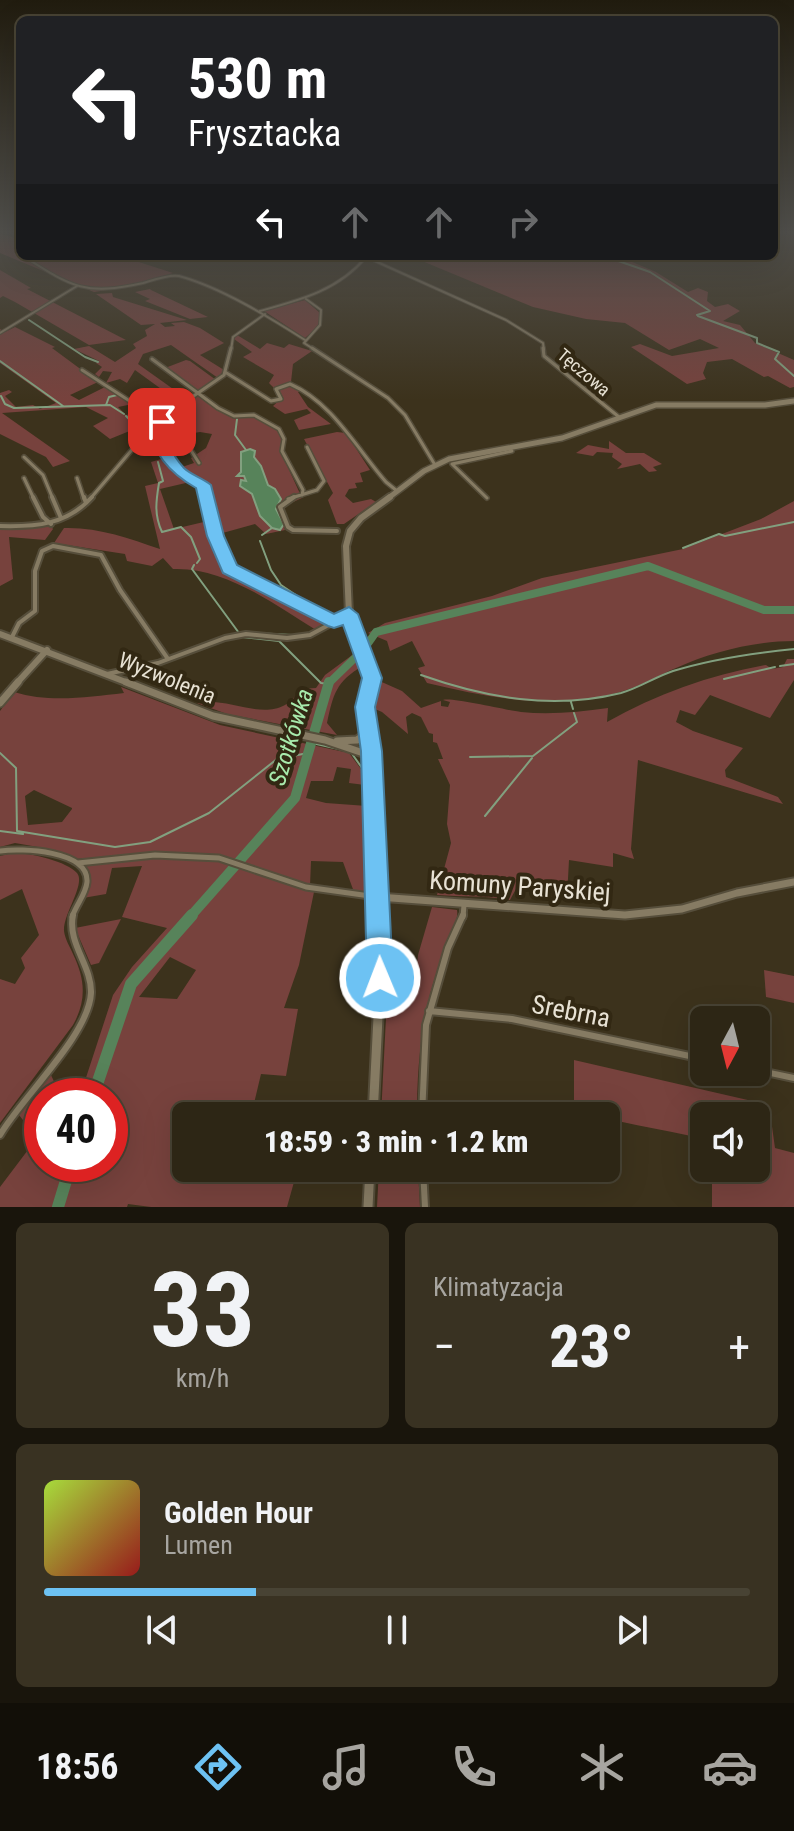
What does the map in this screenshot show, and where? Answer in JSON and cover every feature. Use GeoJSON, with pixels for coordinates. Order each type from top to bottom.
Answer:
{"type":"FeatureCollection","features":[{"type":"Feature","properties":{"kind":"street"},"geometry":{"type":"LineString","coordinates":[[0,333],[75,287]]}},
{"type":"Feature","properties":{"kind":"street"},"geometry":{"type":"LineString","coordinates":[[83,287],[100,291],[116,287]]}},
{"type":"Feature","properties":{"kind":"street"},"geometry":{"type":"LineString","coordinates":[[205,287],[265,314],[388,398],[405,415],[435,465]]}},
{"type":"Feature","properties":{"kind":"street"},"geometry":{"type":"LineString","coordinates":[[260,311],[306,299],[327,287]]}},
{"type":"Feature","properties":{"kind":"street","name":"Tęczowa"},"geometry":{"type":"LineString","coordinates":[[434,287],[506,320],[543,343],[544,356],[619,417]]}},
{"type":"Feature","properties":{"kind":"street"},"geometry":{"type":"LineString","coordinates":[[305,340],[318,331],[323,316],[321,310],[306,299]]}},
{"type":"Feature","properties":{"kind":"street"},"geometry":{"type":"LineString","coordinates":[[265,314],[233,337],[230,362],[225,372],[212,385],[173,407],[158,431],[161,443],[179,472],[203,485],[216,536],[230,569],[334,622]]}},
{"type":"Feature","properties":{"kind":"street"},"geometry":{"type":"LineString","coordinates":[[152,359],[196,394],[232,416],[254,415],[268,426],[279,429],[284,439],[282,451],[301,487],[302,495]]}},
{"type":"Feature","properties":{"kind":"street"},"geometry":{"type":"LineString","coordinates":[[82,370],[162,421],[187,444],[199,463]]}},
{"type":"Feature","properties":{"kind":"street"},"geometry":{"type":"LineString","coordinates":[[225,372],[271,401],[280,400],[277,388],[286,385],[312,397],[345,428],[382,481],[397,491]]}},
{"type":"Feature","properties":{"kind":"street"},"geometry":{"type":"LineString","coordinates":[[374,1102],[380,978],[372,756],[365,707],[372,678],[349,614],[348,534],[361,518],[435,465],[562,438],[660,404],[765,405],[794,401]]}},
{"type":"Feature","properties":{"kind":"street"},"geometry":{"type":"LineString","coordinates":[[0,526],[51,524],[86,503],[142,438],[158,431]]}},
{"type":"Feature","properties":{"kind":"street"},"geometry":{"type":"LineString","coordinates":[[307,447],[324,481],[317,490],[293,496],[282,504],[280,512],[289,528],[337,531]]}},
{"type":"Feature","properties":{"kind":"street"},"geometry":{"type":"LineString","coordinates":[[487,498],[452,464],[512,451],[509,448]]}},
{"type":"Feature","properties":{"kind":"street"},"geometry":{"type":"LineString","coordinates":[[24,457],[43,475],[61,518]]}},
{"type":"Feature","properties":{"kind":"street"},"geometry":{"type":"LineString","coordinates":[[24,478],[43,517],[51,524]]}},
{"type":"Feature","properties":{"kind":"street"},"geometry":{"type":"LineString","coordinates":[[77,478],[86,503]]}},
{"type":"Feature","properties":{"kind":"street"},"geometry":{"type":"LineString","coordinates":[[12,637],[19,623],[35,611],[35,571],[42,551],[51,546],[63,547],[101,555],[120,590],[168,659]]}},
{"type":"Feature","properties":{"kind":"street"},"geometry":{"type":"LineString","coordinates":[[107,674],[168,659],[225,638],[246,634],[298,637],[318,633],[349,614]]}},
{"type":"Feature","properties":{"kind":"street","name":"Wyzwolenia"},"geometry":{"type":"LineString","coordinates":[[0,634],[213,716],[357,744],[372,756]]}},
{"type":"Feature","properties":{"kind":"street"},"geometry":{"type":"LineString","coordinates":[[0,703],[47,650]]}},
{"type":"Feature","properties":{"kind":"street"},"geometry":{"type":"LineString","coordinates":[[357,744],[369,732]]}},
{"type":"Feature","properties":{"kind":"street"},"geometry":{"type":"LineString","coordinates":[[357,744],[371,745]]}},
{"type":"Feature","properties":{"kind":"street"},"geometry":{"type":"LineString","coordinates":[[0,851],[29,849],[78,863],[87,874],[87,882],[71,924],[87,964],[90,1002],[81,1025],[0,1135]]}},
{"type":"Feature","properties":{"kind":"street","name":"Komuny Paryskiej"},"geometry":{"type":"LineString","coordinates":[[78,863],[155,855],[219,858],[306,887],[378,897],[637,915],[682,909],[737,893],[794,882]]}},
{"type":"Feature","properties":{"kind":"street"},"geometry":{"type":"LineString","coordinates":[[422,1102],[424,1044],[429,1011],[448,948],[463,919],[464,905]]}},
{"type":"Feature","properties":{"kind":"street","name":"Srebrna"},"geometry":{"type":"LineString","coordinates":[[429,1011],[512,1019],[690,1056]]}},
{"type":"Feature","properties":{"kind":"street"},"geometry":{"type":"LineString","coordinates":[[770,1073],[794,1078]]}},
{"type":"Feature","properties":{"kind":"street"},"geometry":{"type":"LineString","coordinates":[[368,1207],[369,1182]]}},
{"type":"Feature","properties":{"kind":"street"},"geometry":{"type":"LineString","coordinates":[[424,1182],[425,1207]]}},
{"type":"Feature","properties":{"kind":"shaded area"},"geometry":{"type":"Polygon","coordinates":[[[0,287],[30,287],[27,289],[126,340],[89,345],[15,302],[3,296],[0,298],[0,287]]]}},
{"type":"Feature","properties":{"kind":"shaded area"},"geometry":{"type":"Polygon","coordinates":[[[83,287],[124,287],[94,292],[83,287]]]}},
{"type":"Feature","properties":{"kind":"shaded area"},"geometry":{"type":"Polygon","coordinates":[[[486,287],[681,287],[688,292],[698,288],[708,292],[707,301],[715,307],[728,304],[740,311],[723,321],[740,325],[755,343],[794,360],[794,387],[764,377],[732,359],[707,362],[703,373],[706,379],[687,384],[631,347],[640,344],[672,356],[719,348],[700,339],[669,350],[625,323],[586,319],[533,307],[486,287]]]}},
{"type":"Feature","properties":{"kind":"shaded area"},"geometry":{"type":"Polygon","coordinates":[[[150,289],[208,317],[190,319],[145,301],[150,299],[135,292],[150,289]]]}},
{"type":"Feature","properties":{"kind":"shaded area"},"geometry":{"type":"Polygon","coordinates":[[[112,293],[113,297],[187,320],[160,323],[165,327],[184,322],[224,343],[200,355],[224,370],[218,378],[171,345],[143,354],[138,364],[183,396],[175,399],[135,370],[127,383],[120,379],[106,383],[112,372],[103,371],[99,377],[95,374],[102,367],[96,363],[99,361],[74,349],[89,346],[115,362],[136,348],[133,344],[147,336],[145,330],[155,324],[141,325],[96,294],[112,293]]]}},
{"type":"Feature","properties":{"kind":"shaded area"},"geometry":{"type":"Polygon","coordinates":[[[305,300],[320,313],[319,326],[305,338],[264,311],[305,300]]]}},
{"type":"Feature","properties":{"kind":"shaded area"},"geometry":{"type":"Polygon","coordinates":[[[15,327],[55,347],[52,348],[98,382],[70,395],[79,400],[105,387],[133,404],[118,407],[126,415],[142,411],[158,423],[142,436],[132,430],[110,439],[93,426],[108,418],[86,407],[2,413],[70,461],[53,467],[46,457],[0,434],[0,393],[12,392],[5,396],[16,407],[33,405],[40,409],[56,403],[0,363],[0,329],[5,332],[15,327]]]}},
{"type":"Feature","properties":{"kind":"shaded area"},"geometry":{"type":"Polygon","coordinates":[[[237,335],[260,349],[267,343],[284,348],[289,344],[312,351],[293,364],[291,382],[303,390],[298,392],[308,407],[331,424],[299,430],[294,420],[311,413],[307,409],[285,414],[273,406],[283,397],[269,383],[274,375],[243,357],[252,352],[234,339],[237,335]]]}},
{"type":"Feature","properties":{"kind":"shaded area"},"geometry":{"type":"Polygon","coordinates":[[[186,360],[216,380],[196,392],[165,368],[186,360]]]}},
{"type":"Feature","properties":{"kind":"shaded area"},"geometry":{"type":"Polygon","coordinates":[[[195,395],[235,416],[256,414],[284,433],[285,442],[280,450],[302,498],[278,509],[285,530],[266,534],[255,524],[219,534],[206,485],[185,476],[179,468],[194,463],[191,458],[206,448],[212,434],[182,435],[165,420],[173,410],[195,395]]]}},
{"type":"Feature","properties":{"kind":"shaded area"},"geometry":{"type":"Polygon","coordinates":[[[346,433],[370,470],[360,473],[363,482],[355,483],[357,488],[349,489],[345,496],[353,503],[371,499],[376,502],[344,524],[337,524],[328,500],[333,493],[304,439],[346,433]]]}},
{"type":"Feature","properties":{"kind":"shaded area"},"geometry":{"type":"Polygon","coordinates":[[[609,441],[626,453],[644,453],[662,464],[653,467],[657,471],[649,472],[640,464],[617,469],[622,464],[612,457],[613,453],[597,452],[593,456],[576,453],[588,445],[609,449],[609,441]]]}},
{"type":"Feature","properties":{"kind":"shaded area"},"geometry":{"type":"Polygon","coordinates":[[[255,451],[254,457],[268,485],[275,489],[281,499],[276,509],[284,524],[280,530],[272,528],[260,516],[252,494],[240,486],[241,480],[246,481],[244,476],[237,476],[241,472],[241,452],[255,451]]]}},
{"type":"Feature","properties":{"kind":"shaded area"},"geometry":{"type":"Polygon","coordinates":[[[168,457],[182,479],[190,482],[160,489],[174,529],[208,521],[224,569],[252,580],[330,621],[316,630],[248,589],[211,574],[173,569],[163,558],[152,566],[127,561],[125,554],[54,543],[64,528],[77,528],[113,534],[160,549],[145,486],[158,483],[151,462],[168,457]]]}},
{"type":"Feature","properties":{"kind":"shaded area"},"geometry":{"type":"Polygon","coordinates":[[[794,501],[794,641],[749,645],[718,652],[620,692],[571,701],[547,701],[499,697],[427,683],[418,668],[425,666],[412,641],[390,651],[387,641],[368,633],[385,623],[492,596],[542,578],[683,549],[761,519],[794,501]]]}},
{"type":"Feature","properties":{"kind":"shaded area"},"geometry":{"type":"Polygon","coordinates":[[[51,526],[53,529],[45,540],[9,537],[13,579],[0,586],[0,527],[51,526]]]}},
{"type":"Feature","properties":{"kind":"shaded area"},"geometry":{"type":"Polygon","coordinates":[[[355,653],[363,666],[341,683],[329,713],[327,723],[337,735],[227,714],[197,703],[224,703],[266,710],[279,708],[300,689],[316,688],[325,675],[355,653]]]}},
{"type":"Feature","properties":{"kind":"shaded area"},"geometry":{"type":"Polygon","coordinates":[[[787,659],[794,659],[794,680],[770,718],[710,695],[695,715],[680,710],[676,722],[743,748],[725,770],[726,777],[778,797],[783,804],[638,760],[631,849],[634,859],[613,853],[613,867],[569,860],[567,897],[517,887],[510,900],[437,895],[451,843],[447,824],[450,785],[438,759],[443,759],[437,743],[433,742],[433,734],[429,733],[421,717],[412,713],[406,717],[408,734],[382,712],[368,706],[375,679],[402,691],[421,708],[441,701],[441,706],[448,707],[450,702],[443,700],[448,700],[532,713],[608,708],[607,722],[684,687],[766,665],[772,669],[783,667],[787,659]]]}},
{"type":"Feature","properties":{"kind":"shaded area"},"geometry":{"type":"Polygon","coordinates":[[[121,687],[220,725],[349,753],[364,773],[365,785],[349,783],[351,769],[337,767],[333,781],[311,781],[306,798],[367,806],[370,892],[354,892],[343,862],[311,861],[310,886],[219,856],[148,853],[76,859],[15,843],[0,847],[0,711],[14,692],[55,698],[124,693],[121,687]],[[34,790],[25,796],[28,825],[62,822],[72,808],[34,790]]]}},
{"type":"Feature","properties":{"kind":"shaded area"},"geometry":{"type":"Polygon","coordinates":[[[12,853],[46,858],[77,873],[79,884],[64,931],[80,972],[83,990],[81,1007],[73,1025],[34,1078],[24,1078],[24,1091],[0,1123],[0,979],[15,984],[25,968],[21,958],[39,935],[22,889],[0,900],[0,856],[12,853]]]}},
{"type":"Feature","properties":{"kind":"shaded area"},"geometry":{"type":"Polygon","coordinates":[[[147,858],[217,861],[314,892],[299,965],[284,1008],[298,1009],[286,1076],[261,1074],[254,1102],[172,1102],[172,1182],[294,1182],[287,1207],[151,1207],[128,1204],[127,1207],[0,1207],[0,1187],[24,1155],[24,1182],[128,1182],[128,1078],[86,1078],[113,995],[132,967],[167,928],[122,917],[142,866],[112,868],[106,894],[83,898],[90,882],[85,863],[147,858]],[[170,957],[139,997],[177,999],[196,970],[170,957]]]}},
{"type":"Feature","properties":{"kind":"shaded area"},"geometry":{"type":"Polygon","coordinates":[[[432,907],[457,910],[423,1026],[418,1102],[382,1102],[388,978],[390,971],[416,974],[418,955],[432,907]]]}},
{"type":"Feature","properties":{"kind":"shaded area"},"geometry":{"type":"Polygon","coordinates":[[[121,919],[99,963],[91,965],[75,928],[121,919]]]}},
{"type":"Feature","properties":{"kind":"shaded area"},"geometry":{"type":"Polygon","coordinates":[[[764,970],[794,976],[794,1003],[766,997],[764,970]]]}},
{"type":"Feature","properties":{"kind":"shaded area"},"geometry":{"type":"Polygon","coordinates":[[[574,1060],[756,1102],[690,1102],[690,1136],[620,1122],[620,1102],[574,1102],[574,1060]]]}},
{"type":"Feature","properties":{"kind":"shaded area"},"geometry":{"type":"Polygon","coordinates":[[[770,1112],[775,1148],[794,1153],[794,1207],[712,1207],[712,1182],[770,1182],[770,1112]]]}},
{"type":"Feature","properties":{"kind":"shaded area"},"geometry":{"type":"Polygon","coordinates":[[[378,1182],[419,1182],[420,1207],[377,1207],[378,1182]]]}},
{"type":"Feature","properties":{"kind":"waterway"},"geometry":{"type":"LineString","coordinates":[[674,287],[710,311],[697,315]]}},
{"type":"Feature","properties":{"kind":"waterway"},"geometry":{"type":"LineString","coordinates":[[698,316],[757,338],[757,343],[779,352],[775,359],[794,376]]}},
{"type":"Feature","properties":{"kind":"waterway"},"geometry":{"type":"LineString","coordinates":[[29,320],[85,357],[98,362]]}},
{"type":"Feature","properties":{"kind":"waterway"},"geometry":{"type":"LineString","coordinates":[[0,361],[63,406]]}},
{"type":"Feature","properties":{"kind":"waterway"},"geometry":{"type":"LineString","coordinates":[[106,405],[109,397],[117,395]]}},
{"type":"Feature","properties":{"kind":"waterway"},"geometry":{"type":"LineString","coordinates":[[1,396],[5,404],[14,408],[110,405],[124,414]]}},
{"type":"Feature","properties":{"kind":"waterway"},"geometry":{"type":"LineString","coordinates":[[126,416],[145,435]]}},
{"type":"Feature","properties":{"kind":"waterway"},"geometry":{"type":"LineString","coordinates":[[237,419],[235,435],[246,450]]}},
{"type":"Feature","properties":{"kind":"waterway"},"geometry":{"type":"LineString","coordinates":[[158,462],[163,481],[159,483],[157,502],[159,526],[162,532],[181,527],[191,537],[200,559],[197,563]]}},
{"type":"Feature","properties":{"kind":"waterway"},"geometry":{"type":"LineString","coordinates":[[683,548],[719,534],[725,536],[794,522]]}},
{"type":"Feature","properties":{"kind":"waterway"},"geometry":{"type":"LineString","coordinates":[[262,535],[272,528]]}},
{"type":"Feature","properties":{"kind":"waterway"},"geometry":{"type":"LineString","coordinates":[[260,541],[271,570],[281,585],[330,618]]}},
{"type":"Feature","properties":{"kind":"waterway"},"geometry":{"type":"LineString","coordinates":[[194,565],[192,569],[239,633]]}},
{"type":"Feature","properties":{"kind":"waterway","name":"Szotkówka"},"geometry":{"type":"LineString","coordinates":[[329,683],[364,649],[376,632],[648,566],[764,610],[794,610]]}},
{"type":"Feature","properties":{"kind":"waterway"},"geometry":{"type":"LineString","coordinates":[[222,570],[247,580]]}},
{"type":"Feature","properties":{"kind":"waterway"},"geometry":{"type":"LineString","coordinates":[[255,633],[292,635]]}},
{"type":"Feature","properties":{"kind":"waterway"},"geometry":{"type":"LineString","coordinates":[[242,637],[279,641],[321,683],[328,684]]}},
{"type":"Feature","properties":{"kind":"waterway"},"geometry":{"type":"LineString","coordinates":[[421,675],[495,695],[570,701],[621,693],[673,671],[703,663],[794,649]]}},
{"type":"Feature","properties":{"kind":"waterway"},"geometry":{"type":"LineString","coordinates":[[780,666],[794,664]]}},
{"type":"Feature","properties":{"kind":"waterway"},"geometry":{"type":"LineString","coordinates":[[724,679],[775,667]]}},
{"type":"Feature","properties":{"kind":"waterway","name":"Szotkówka"},"geometry":{"type":"LineString","coordinates":[[190,917],[295,798],[329,683]]}},
{"type":"Feature","properties":{"kind":"waterway"},"geometry":{"type":"LineString","coordinates":[[571,702],[573,709]]}},
{"type":"Feature","properties":{"kind":"waterway"},"geometry":{"type":"LineString","coordinates":[[470,757],[533,756],[577,722],[574,713]]}},
{"type":"Feature","properties":{"kind":"waterway"},"geometry":{"type":"LineString","coordinates":[[312,743],[343,750]]}},
{"type":"Feature","properties":{"kind":"waterway"},"geometry":{"type":"LineString","coordinates":[[350,751],[367,775],[372,892]]}},
{"type":"Feature","properties":{"kind":"waterway"},"geometry":{"type":"LineString","coordinates":[[0,753],[16,768],[17,831],[115,847],[150,842],[209,813],[277,759],[308,753]]}},
{"type":"Feature","properties":{"kind":"waterway"},"geometry":{"type":"LineString","coordinates":[[485,816],[532,758]]}},
{"type":"Feature","properties":{"kind":"waterway"},"geometry":{"type":"LineString","coordinates":[[0,831],[23,834]]}},
{"type":"Feature","properties":{"kind":"waterway","name":"Szotkówka"},"geometry":{"type":"LineString","coordinates":[[99,1078],[131,984],[192,915]]}},
{"type":"Feature","properties":{"kind":"waterway","name":"Szotkówka"},"geometry":{"type":"LineString","coordinates":[[58,1207],[66,1182]]}},
{"type":"Feature","properties":{"kind":"route"},"geometry":{"type":"LineString","coordinates":[[162,422],[158,431],[161,443],[179,472],[185,478],[203,485],[216,536],[230,569],[334,622],[349,614],[372,678],[365,712],[371,751],[380,978]]}}]}
